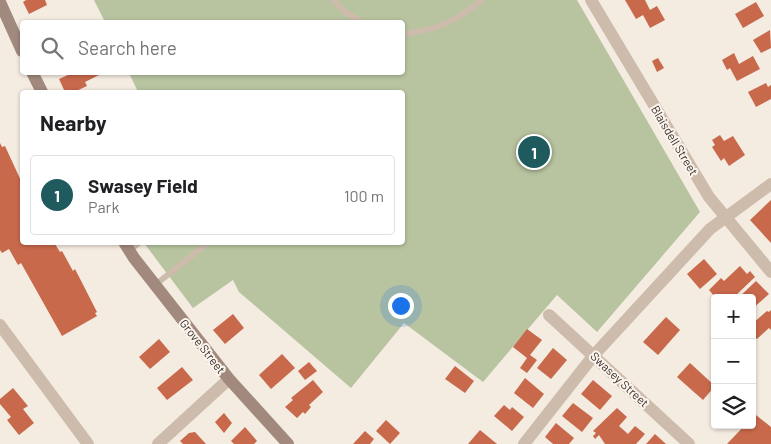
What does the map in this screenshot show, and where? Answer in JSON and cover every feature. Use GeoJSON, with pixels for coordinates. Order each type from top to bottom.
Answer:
{"type":"FeatureCollection","features":[{"type":"Feature","properties":{"kind":"street","name":"Blaisdell Street"},"geometry":{"type":"LineString","coordinates":[[591,0],[709,197],[771,272]]}},
{"type":"Feature","properties":{"kind":"street"},"geometry":{"type":"LineString","coordinates":[[0,2],[20,47]]}},
{"type":"Feature","properties":{"kind":"street"},"geometry":{"type":"LineString","coordinates":[[34,75],[41,90]]}},
{"type":"Feature","properties":{"kind":"street"},"geometry":{"type":"LineString","coordinates":[[524,444],[594,355],[710,229],[771,184]]}},
{"type":"Feature","properties":{"kind":"street","name":"Grove Street"},"geometry":{"type":"LineString","coordinates":[[127,247],[229,379],[288,444]]}},
{"type":"Feature","properties":{"kind":"street","name":"Swasey Street"},"geometry":{"type":"LineString","coordinates":[[549,315],[690,444]]}},
{"type":"Feature","properties":{"kind":"street"},"geometry":{"type":"LineString","coordinates":[[0,325],[88,444]]}},
{"type":"Feature","properties":{"kind":"street"},"geometry":{"type":"LineString","coordinates":[[158,444],[229,379]]}},
{"type":"Feature","properties":{"kind":"lane"},"geometry":{"type":"LineString","coordinates":[[332,0],[345,12],[359,20]]}},
{"type":"Feature","properties":{"kind":"lane"},"geometry":{"type":"LineString","coordinates":[[405,33],[438,27],[459,18],[482,0]]}},
{"type":"Feature","properties":{"kind":"lane"},"geometry":{"type":"LineString","coordinates":[[155,285],[205,245]]}},
{"type":"Feature","properties":{"kind":"green space"},"geometry":{"type":"Polygon","coordinates":[[[94,0],[577,0],[700,212],[597,332],[557,295],[483,382],[404,323],[351,388],[239,292],[233,280],[193,308],[146,245],[405,245],[405,90],[137,90],[130,75],[405,75],[405,20],[104,20],[94,0]]]}},
{"type":"Feature","properties":{"kind":"building"},"geometry":{"type":"Polygon","coordinates":[[[26,0],[45,0],[47,5],[29,14],[23,2],[26,0]]]}},
{"type":"Feature","properties":{"kind":"building"},"geometry":{"type":"Polygon","coordinates":[[[625,0],[645,0],[650,10],[657,6],[665,20],[650,28],[643,15],[636,19],[625,0]]]}},
{"type":"Feature","properties":{"kind":"building"},"geometry":{"type":"Polygon","coordinates":[[[756,2],[764,16],[743,28],[735,14],[756,2]]]}},
{"type":"Feature","properties":{"kind":"building"},"geometry":{"type":"Polygon","coordinates":[[[770,30],[771,48],[761,53],[753,40],[770,30]]]}},
{"type":"Feature","properties":{"kind":"building"},"geometry":{"type":"Polygon","coordinates":[[[734,53],[739,64],[753,56],[760,69],[737,81],[730,68],[727,70],[722,60],[734,53]]]}},
{"type":"Feature","properties":{"kind":"building"},"geometry":{"type":"Polygon","coordinates":[[[658,58],[664,68],[657,72],[652,61],[658,58]]]}},
{"type":"Feature","properties":{"kind":"building"},"geometry":{"type":"Polygon","coordinates":[[[68,75],[99,75],[85,82],[87,86],[78,90],[64,90],[59,79],[68,75]]]}},
{"type":"Feature","properties":{"kind":"building"},"geometry":{"type":"Polygon","coordinates":[[[766,83],[768,87],[771,85],[771,99],[756,107],[748,92],[766,83]]]}},
{"type":"Feature","properties":{"kind":"building"},"geometry":{"type":"Polygon","coordinates":[[[720,135],[724,141],[733,136],[745,155],[729,166],[724,158],[721,161],[712,147],[715,145],[712,140],[720,135]]]}},
{"type":"Feature","properties":{"kind":"building"},"geometry":{"type":"Polygon","coordinates":[[[0,143],[2,147],[5,146],[20,179],[20,245],[56,245],[60,252],[62,251],[73,271],[75,269],[97,312],[95,313],[97,316],[62,336],[21,263],[18,265],[9,249],[2,253],[0,250],[0,143]]]}},
{"type":"Feature","properties":{"kind":"building"},"geometry":{"type":"Polygon","coordinates":[[[771,200],[771,243],[750,220],[771,200]]]}},
{"type":"Feature","properties":{"kind":"building"},"geometry":{"type":"Polygon","coordinates":[[[704,259],[717,274],[700,289],[687,274],[704,259]]]}},
{"type":"Feature","properties":{"kind":"building"},"geometry":{"type":"Polygon","coordinates":[[[740,266],[747,274],[750,271],[755,277],[737,294],[712,294],[709,290],[721,278],[724,281],[740,266]]]}},
{"type":"Feature","properties":{"kind":"building"},"geometry":{"type":"Polygon","coordinates":[[[756,281],[769,294],[756,305],[756,294],[742,294],[756,281]]]}},
{"type":"Feature","properties":{"kind":"building"},"geometry":{"type":"Polygon","coordinates":[[[771,310],[771,330],[769,328],[757,339],[756,321],[767,311],[771,310]]]}},
{"type":"Feature","properties":{"kind":"building"},"geometry":{"type":"Polygon","coordinates":[[[233,314],[244,328],[225,344],[213,330],[233,314]]]}},
{"type":"Feature","properties":{"kind":"building"},"geometry":{"type":"Polygon","coordinates":[[[666,317],[680,330],[658,355],[643,342],[666,317]]]}},
{"type":"Feature","properties":{"kind":"building"},"geometry":{"type":"Polygon","coordinates":[[[527,329],[542,340],[530,355],[537,360],[527,373],[520,368],[527,358],[513,347],[527,329]]]}},
{"type":"Feature","properties":{"kind":"building"},"geometry":{"type":"Polygon","coordinates":[[[159,339],[170,352],[150,369],[139,357],[159,339]]]}},
{"type":"Feature","properties":{"kind":"building"},"geometry":{"type":"Polygon","coordinates":[[[553,348],[567,360],[551,379],[537,368],[553,348]]]}},
{"type":"Feature","properties":{"kind":"building"},"geometry":{"type":"Polygon","coordinates":[[[282,354],[295,368],[271,389],[259,375],[282,354]]]}},
{"type":"Feature","properties":{"kind":"building"},"geometry":{"type":"Polygon","coordinates":[[[309,362],[317,371],[305,380],[298,371],[309,362]]]}},
{"type":"Feature","properties":{"kind":"building"},"geometry":{"type":"Polygon","coordinates":[[[690,363],[711,382],[711,391],[703,400],[677,377],[690,363]]]}},
{"type":"Feature","properties":{"kind":"building"},"geometry":{"type":"Polygon","coordinates":[[[455,366],[474,381],[465,393],[445,379],[455,366]]]}},
{"type":"Feature","properties":{"kind":"building"},"geometry":{"type":"Polygon","coordinates":[[[182,367],[193,380],[167,400],[157,388],[182,367]]]}},
{"type":"Feature","properties":{"kind":"building"},"geometry":{"type":"Polygon","coordinates":[[[525,378],[544,394],[533,408],[514,393],[525,378]]]}},
{"type":"Feature","properties":{"kind":"building"},"geometry":{"type":"Polygon","coordinates":[[[313,380],[323,392],[309,405],[311,407],[305,414],[303,412],[297,418],[285,407],[293,400],[291,398],[313,380]]]}},
{"type":"Feature","properties":{"kind":"building"},"geometry":{"type":"Polygon","coordinates":[[[593,380],[612,396],[600,410],[581,394],[593,380]]]}},
{"type":"Feature","properties":{"kind":"building"},"geometry":{"type":"Polygon","coordinates":[[[13,388],[28,406],[23,409],[34,423],[19,435],[7,420],[11,417],[0,404],[0,399],[13,388]]]}},
{"type":"Feature","properties":{"kind":"building"},"geometry":{"type":"Polygon","coordinates":[[[573,403],[593,418],[582,432],[562,416],[573,403]]]}},
{"type":"Feature","properties":{"kind":"building"},"geometry":{"type":"Polygon","coordinates":[[[504,405],[510,410],[512,407],[524,417],[512,431],[494,416],[504,405]]]}},
{"type":"Feature","properties":{"kind":"building"},"geometry":{"type":"Polygon","coordinates":[[[617,408],[627,417],[619,426],[628,434],[635,426],[645,434],[636,444],[605,444],[599,435],[595,439],[593,436],[596,433],[593,431],[617,408]]]}},
{"type":"Feature","properties":{"kind":"building"},"geometry":{"type":"Polygon","coordinates":[[[224,413],[232,423],[224,433],[215,422],[224,413]]]}},
{"type":"Feature","properties":{"kind":"building"},"geometry":{"type":"Polygon","coordinates":[[[756,415],[771,427],[771,444],[727,444],[741,429],[756,429],[756,415]]]}},
{"type":"Feature","properties":{"kind":"building"},"geometry":{"type":"Polygon","coordinates":[[[386,420],[400,433],[390,444],[376,431],[386,420]]]}},
{"type":"Feature","properties":{"kind":"building"},"geometry":{"type":"Polygon","coordinates":[[[556,423],[574,438],[569,444],[553,444],[545,437],[556,423]]]}},
{"type":"Feature","properties":{"kind":"building"},"geometry":{"type":"Polygon","coordinates":[[[245,427],[257,441],[254,444],[234,444],[231,441],[245,427]]]}},
{"type":"Feature","properties":{"kind":"building"},"geometry":{"type":"Polygon","coordinates":[[[480,430],[497,444],[468,444],[480,430]]]}},
{"type":"Feature","properties":{"kind":"building"},"geometry":{"type":"Polygon","coordinates":[[[365,431],[374,439],[370,444],[353,444],[365,431]]]}},
{"type":"Feature","properties":{"kind":"building"},"geometry":{"type":"Polygon","coordinates":[[[195,432],[206,444],[183,444],[180,441],[189,433],[195,432]]]}},
{"type":"Feature","properties":{"kind":"building"},"geometry":{"type":"Polygon","coordinates":[[[655,434],[666,444],[646,444],[655,434]]]}},
{"type":"Feature","properties":{"kind":"place","name":"Swasey Field"},"geometry":{"type":"Point","coordinates":[534,152]}}]}
